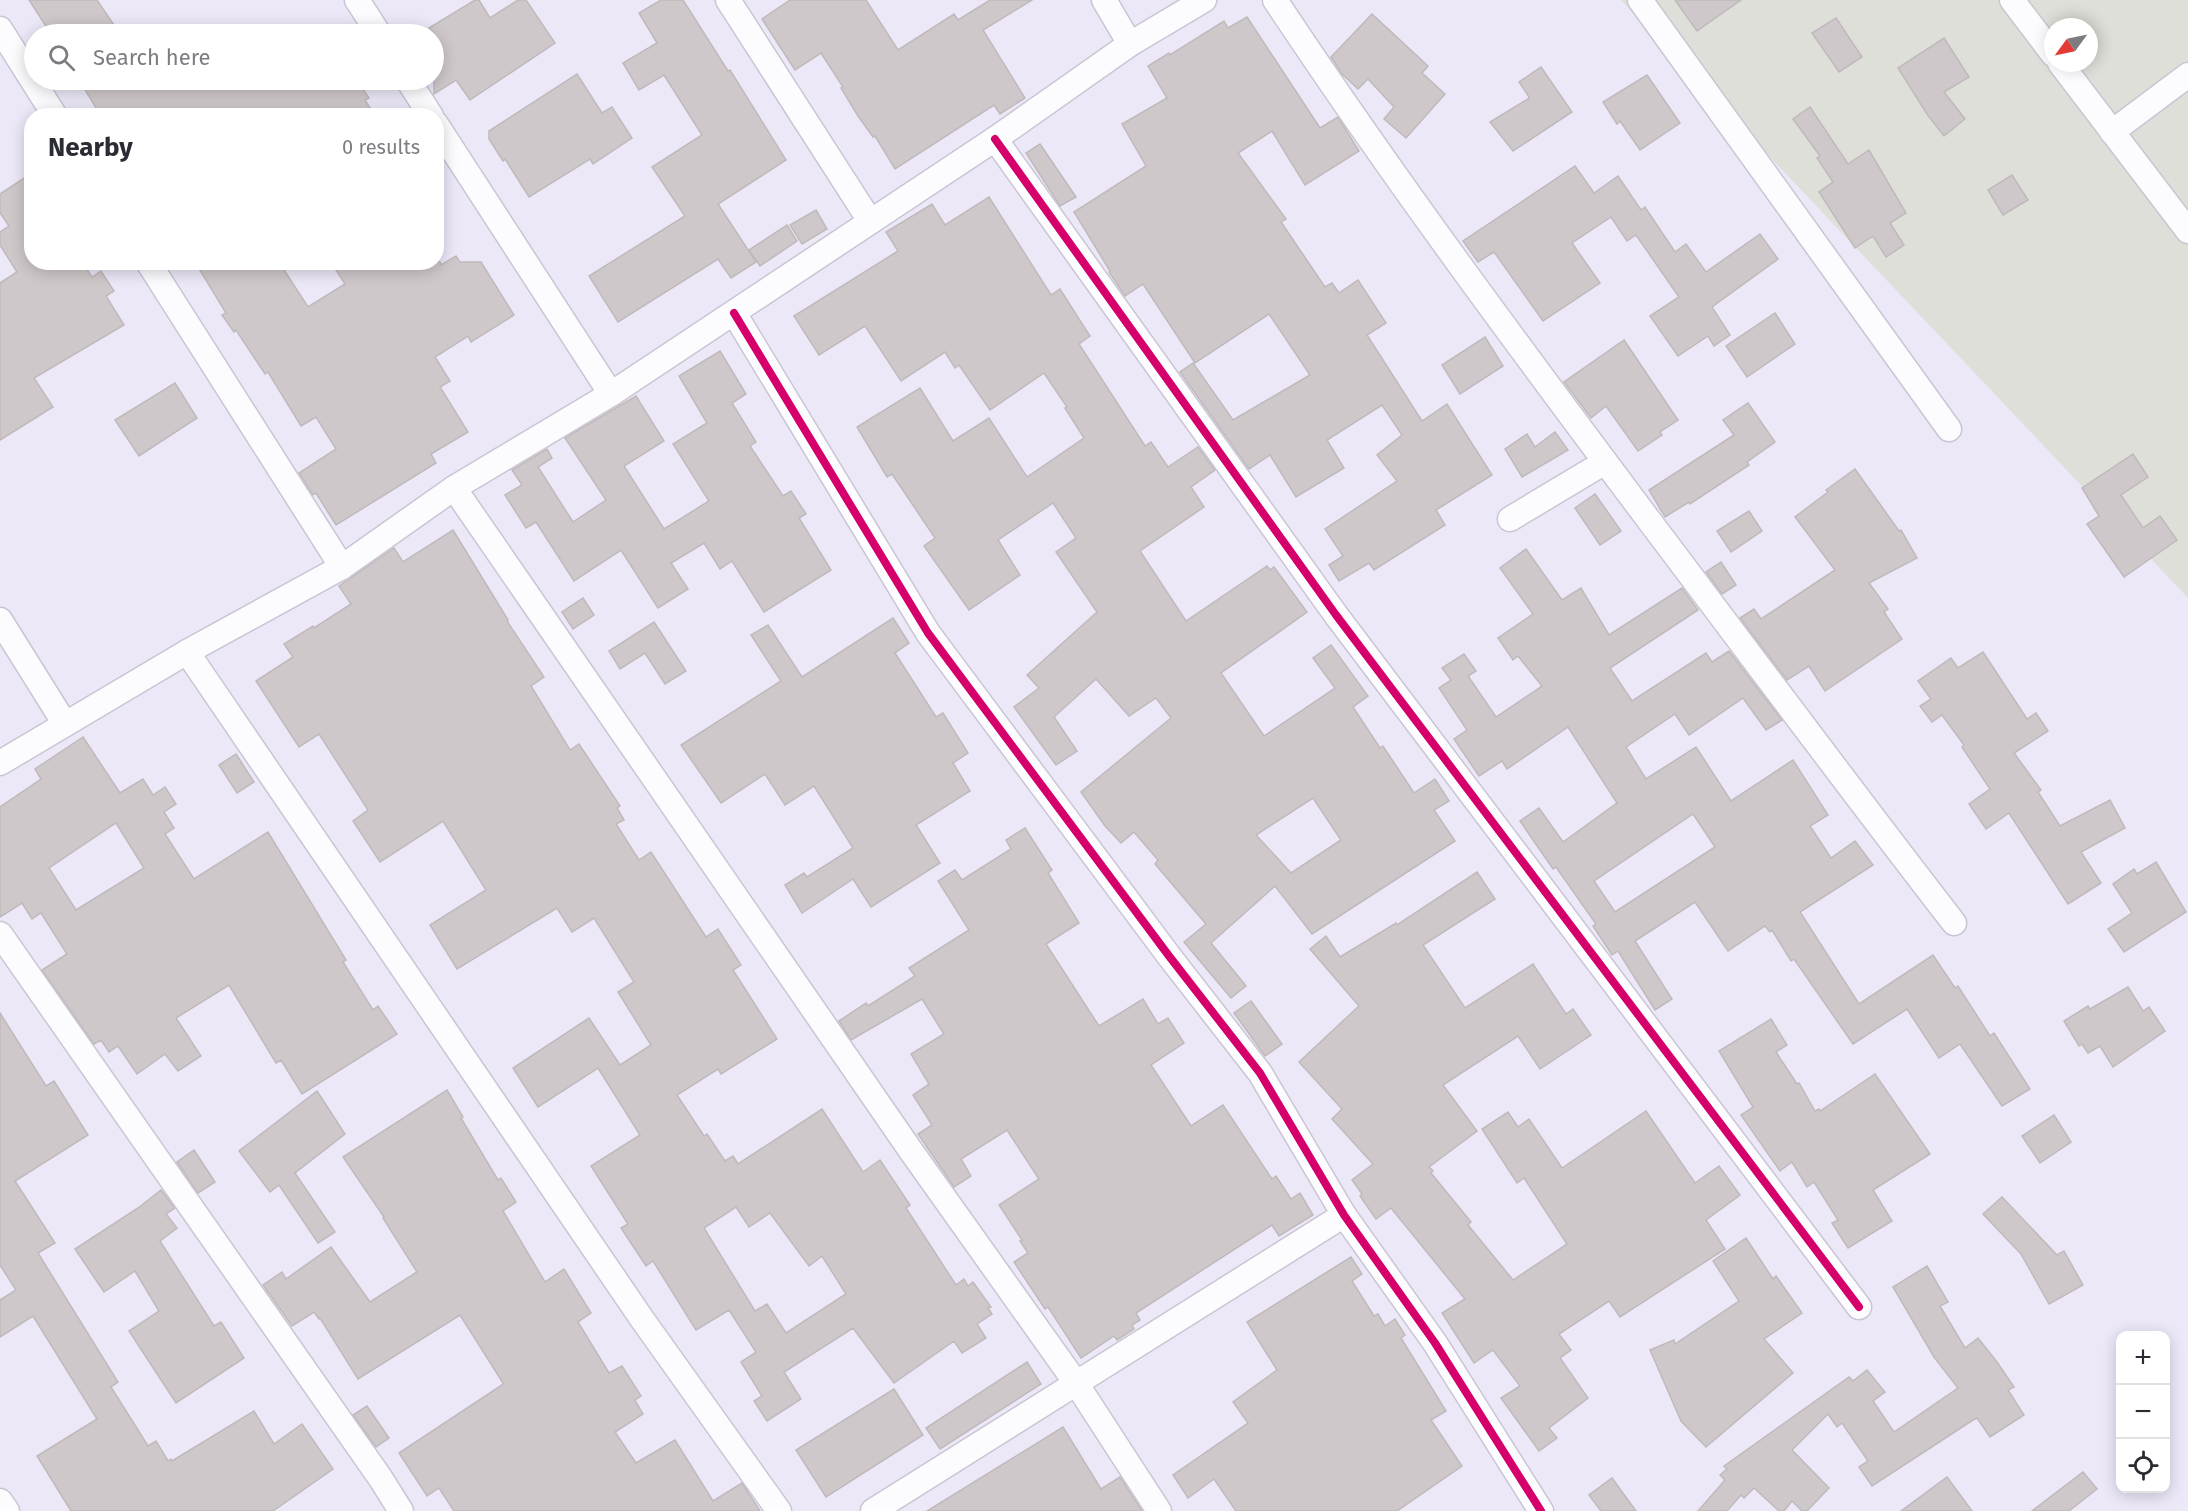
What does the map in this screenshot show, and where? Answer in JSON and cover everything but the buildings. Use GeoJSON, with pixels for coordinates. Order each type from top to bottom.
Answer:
{"type":"FeatureCollection","features":[{"type":"Feature","properties":{"kind":"street"},"geometry":{"type":"LineString","coordinates":[[357,0],[373,24]]}},
{"type":"Feature","properties":{"kind":"street"},"geometry":{"type":"LineString","coordinates":[[728,0],[870,221]]}},
{"type":"Feature","properties":{"kind":"street"},"geometry":{"type":"LineString","coordinates":[[1104,0],[1130,44]]}},
{"type":"Feature","properties":{"kind":"street"},"geometry":{"type":"LineString","coordinates":[[0,763],[187,652],[342,567],[454,488],[611,394],[995,139],[1130,44],[1204,0]]}},
{"type":"Feature","properties":{"kind":"street"},"geometry":{"type":"LineString","coordinates":[[1275,0],[1420,212],[1605,462],[1954,923]]}},
{"type":"Feature","properties":{"kind":"street"},"geometry":{"type":"LineString","coordinates":[[1640,0],[1949,429]]}},
{"type":"Feature","properties":{"kind":"street"},"geometry":{"type":"LineString","coordinates":[[2012,0],[2044,42]]}},
{"type":"Feature","properties":{"kind":"street"},"geometry":{"type":"LineString","coordinates":[[0,29],[24,67]]}},
{"type":"Feature","properties":{"kind":"street"},"geometry":{"type":"LineString","coordinates":[[2067,72],[2188,231]]}},
{"type":"Feature","properties":{"kind":"street"},"geometry":{"type":"LineString","coordinates":[[2112,132],[2188,75]]}},
{"type":"Feature","properties":{"kind":"street"},"geometry":{"type":"LineString","coordinates":[[39,90],[50,108]]}},
{"type":"Feature","properties":{"kind":"street"},"geometry":{"type":"LineString","coordinates":[[414,90],[426,108]]}},
{"type":"Feature","properties":{"kind":"street"},"geometry":{"type":"LineString","coordinates":[[444,136],[611,394]]}},
{"type":"Feature","properties":{"kind":"street"},"geometry":{"type":"LineString","coordinates":[[995,139],[1336,615],[1859,1307]]}},
{"type":"Feature","properties":{"kind":"street"},"geometry":{"type":"LineString","coordinates":[[153,270],[342,567]]}},
{"type":"Feature","properties":{"kind":"street"},"geometry":{"type":"LineString","coordinates":[[734,313],[928,633],[1169,956],[1260,1073],[1344,1215],[1435,1343],[1541,1511]]}},
{"type":"Feature","properties":{"kind":"street"},"geometry":{"type":"LineString","coordinates":[[1510,519],[1605,462]]}},
{"type":"Feature","properties":{"kind":"street"},"geometry":{"type":"LineString","coordinates":[[454,488],[911,1151],[1076,1383],[1159,1511]]}},
{"type":"Feature","properties":{"kind":"street"},"geometry":{"type":"LineString","coordinates":[[0,620],[65,724]]}},
{"type":"Feature","properties":{"kind":"street"},"geometry":{"type":"LineString","coordinates":[[187,652],[635,1309],[779,1511]]}},
{"type":"Feature","properties":{"kind":"street"},"geometry":{"type":"LineString","coordinates":[[0,934],[401,1511]]}},
{"type":"Feature","properties":{"kind":"street"},"geometry":{"type":"LineString","coordinates":[[873,1511],[1344,1215]]}},
{"type":"Feature","properties":{"kind":"street"},"geometry":{"type":"LineString","coordinates":[[0,1501],[7,1511]]}},
{"type":"Feature","properties":{"kind":"shaded area"},"geometry":{"type":"Polygon","coordinates":[[[1621,0],[2188,0],[2188,598],[1621,0]]]}},
{"type":"Feature","properties":{"kind":"cycle path"},"geometry":{"type":"LineString","coordinates":[[995,139],[1336,615],[1859,1307]]}},
{"type":"Feature","properties":{"kind":"cycle path"},"geometry":{"type":"LineString","coordinates":[[734,313],[928,633],[1169,956],[1260,1073],[1344,1215],[1435,1343],[1541,1511]]}}]}
